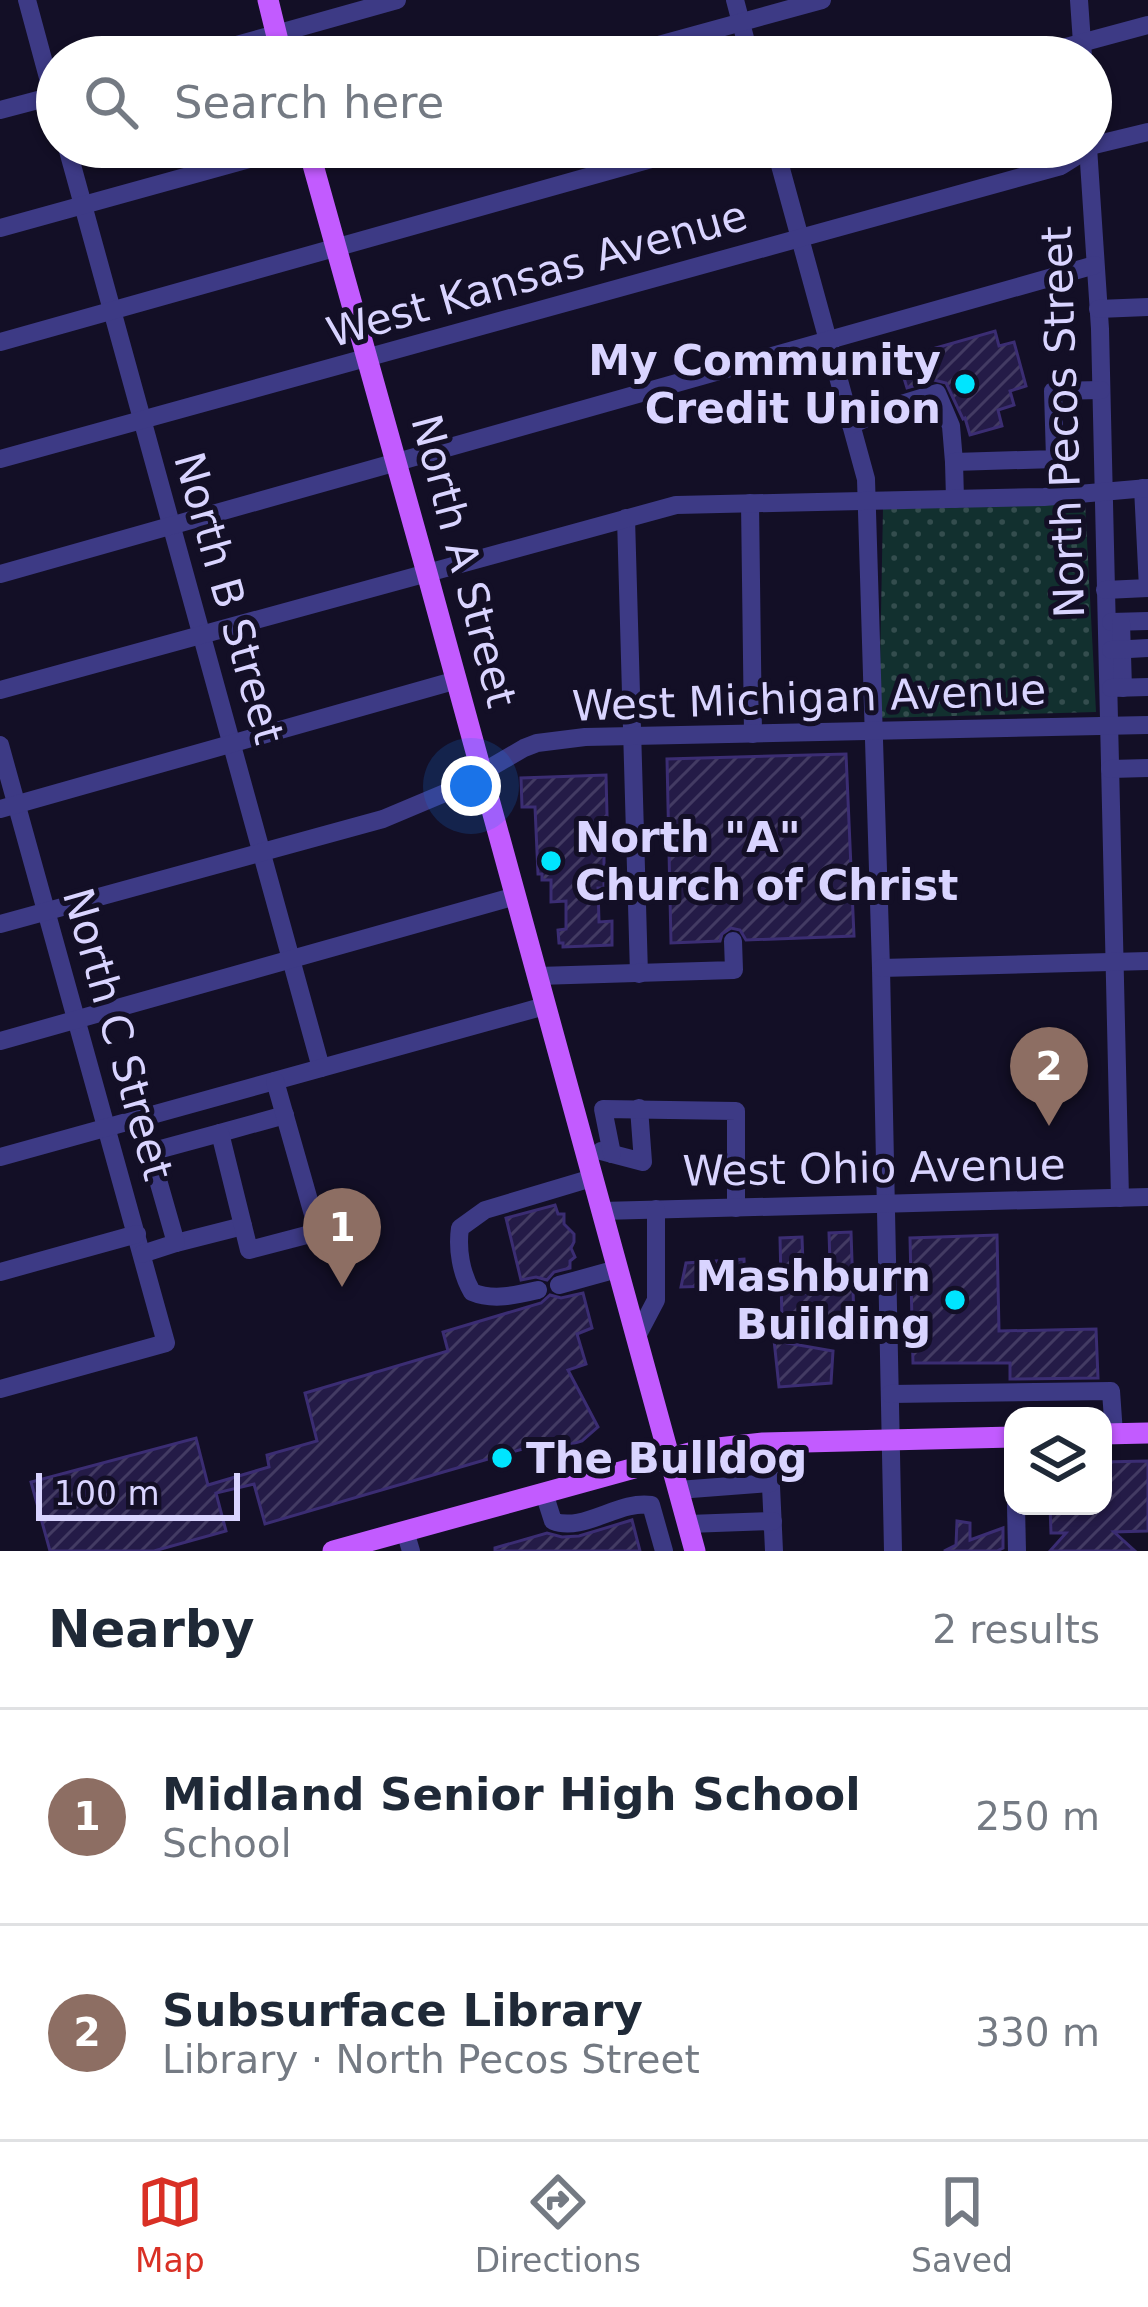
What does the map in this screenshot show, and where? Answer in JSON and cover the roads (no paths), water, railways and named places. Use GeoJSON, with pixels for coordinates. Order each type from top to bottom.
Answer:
{"type":"FeatureCollection","features":[{"type":"Feature","properties":{"kind":"main road"},"geometry":{"type":"LineString","coordinates":[[268,0],[277,36]]}},
{"type":"Feature","properties":{"kind":"main road","name":"North A Street"},"geometry":{"type":"LineString","coordinates":[[314,168],[695,1551]]}},
{"type":"Feature","properties":{"kind":"main road"},"geometry":{"type":"LineString","coordinates":[[1112,1434],[1148,1433]]}},
{"type":"Feature","properties":{"kind":"main road"},"geometry":{"type":"LineString","coordinates":[[333,1551],[408,1541],[544,1493],[720,1447],[1004,1436]]}},
{"type":"Feature","properties":{"kind":"street"},"geometry":{"type":"LineString","coordinates":[[27,0],[37,36]]}},
{"type":"Feature","properties":{"kind":"street"},"geometry":{"type":"LineString","coordinates":[[305,36],[397,0]]}},
{"type":"Feature","properties":{"kind":"street"},"geometry":{"type":"LineString","coordinates":[[735,0],[745,36]]}},
{"type":"Feature","properties":{"kind":"street"},"geometry":{"type":"LineString","coordinates":[[691,36],[822,0]]}},
{"type":"Feature","properties":{"kind":"street"},"geometry":{"type":"LineString","coordinates":[[1079,0],[1081,36]]}},
{"type":"Feature","properties":{"kind":"street"},"geometry":{"type":"LineString","coordinates":[[1112,39],[1148,26]]}},
{"type":"Feature","properties":{"kind":"street"},"geometry":{"type":"LineString","coordinates":[[0,110],[36,104]]}},
{"type":"Feature","properties":{"kind":"street","name":"West Kansas Avenue"},"geometry":{"type":"LineString","coordinates":[[1112,141],[1148,132]]}},
{"type":"Feature","properties":{"kind":"street","name":"North B Street"},"geometry":{"type":"LineString","coordinates":[[73,168],[321,1068]]}},
{"type":"Feature","properties":{"kind":"street"},"geometry":{"type":"LineString","coordinates":[[0,228],[217,168]]}},
{"type":"Feature","properties":{"kind":"street"},"geometry":{"type":"LineString","coordinates":[[0,342],[623,168]]}},
{"type":"Feature","properties":{"kind":"street"},"geometry":{"type":"LineString","coordinates":[[781,168],[866,479],[893,1551]]}},
{"type":"Feature","properties":{"kind":"street","name":"West Kansas Avenue"},"geometry":{"type":"LineString","coordinates":[[0,459],[1054,168]]}},
{"type":"Feature","properties":{"kind":"street","name":"North Pecos Street"},"geometry":{"type":"LineString","coordinates":[[1088,168],[1098,309],[1105,590],[1114,622],[1115,688],[1108,725],[1120,1198]]}},
{"type":"Feature","properties":{"kind":"street"},"geometry":{"type":"LineString","coordinates":[[0,574],[1095,265]]}},
{"type":"Feature","properties":{"kind":"street"},"geometry":{"type":"LineString","coordinates":[[1098,309],[1148,308]]}},
{"type":"Feature","properties":{"kind":"street"},"geometry":{"type":"LineString","coordinates":[[954,462],[1055,459],[1053,391],[1101,390]]}},
{"type":"Feature","properties":{"kind":"street"},"geometry":{"type":"LineString","coordinates":[[851,425],[937,393],[951,426],[955,499]]}},
{"type":"Feature","properties":{"kind":"street"},"geometry":{"type":"LineString","coordinates":[[0,690],[676,505],[1044,497],[1146,488],[1148,588],[1105,590]]}},
{"type":"Feature","properties":{"kind":"street"},"geometry":{"type":"LineString","coordinates":[[750,503],[753,734]]}},
{"type":"Feature","properties":{"kind":"street"},"geometry":{"type":"LineString","coordinates":[[626,518],[639,974]]}},
{"type":"Feature","properties":{"kind":"street"},"geometry":{"type":"LineString","coordinates":[[1114,622],[1148,621]]}},
{"type":"Feature","properties":{"kind":"street"},"geometry":{"type":"LineString","coordinates":[[1114,649],[1148,648]]}},
{"type":"Feature","properties":{"kind":"street"},"geometry":{"type":"LineString","coordinates":[[8,806],[457,680]]}},
{"type":"Feature","properties":{"kind":"street"},"geometry":{"type":"LineString","coordinates":[[1115,688],[1148,687]]}},
{"type":"Feature","properties":{"kind":"street","name":"West Michigan Avenue"},"geometry":{"type":"LineString","coordinates":[[0,924],[383,819],[452,790],[537,743],[566,738],[1148,724]]}},
{"type":"Feature","properties":{"kind":"street","name":"North C Street"},"geometry":{"type":"LineString","coordinates":[[0,745],[8,806],[46,911],[166,1342],[0,1389]]}},
{"type":"Feature","properties":{"kind":"street"},"geometry":{"type":"LineString","coordinates":[[1110,769],[1148,768]]}},
{"type":"Feature","properties":{"kind":"street"},"geometry":{"type":"LineString","coordinates":[[0,1041],[516,896]]}},
{"type":"Feature","properties":{"kind":"street"},"geometry":{"type":"LineString","coordinates":[[538,976],[734,970],[733,941]]}},
{"type":"Feature","properties":{"kind":"street"},"geometry":{"type":"LineString","coordinates":[[880,968],[1148,961]]}},
{"type":"Feature","properties":{"kind":"street"},"geometry":{"type":"LineString","coordinates":[[0,1157],[545,1006]]}},
{"type":"Feature","properties":{"kind":"street"},"geometry":{"type":"LineString","coordinates":[[220,1133],[249,1250],[318,1232],[275,1081]]}},
{"type":"Feature","properties":{"kind":"street"},"geometry":{"type":"LineString","coordinates":[[584,1147],[643,1162],[639,1108]]}},
{"type":"Feature","properties":{"kind":"street"},"geometry":{"type":"LineString","coordinates":[[612,1154],[603,1109],[736,1111],[736,1208]]}},
{"type":"Feature","properties":{"kind":"street"},"geometry":{"type":"LineString","coordinates":[[176,1243],[150,1152],[285,1115]]}},
{"type":"Feature","properties":{"kind":"street"},"geometry":{"type":"LineString","coordinates":[[538,1290],[506,1296],[472,1292],[460,1259],[460,1228],[485,1210],[592,1178]]}},
{"type":"Feature","properties":{"kind":"street","name":"West Ohio Avenue"},"geometry":{"type":"LineString","coordinates":[[601,1210],[1148,1197]]}},
{"type":"Feature","properties":{"kind":"street"},"geometry":{"type":"LineString","coordinates":[[636,1338],[656,1300],[656,1209]]}},
{"type":"Feature","properties":{"kind":"street"},"geometry":{"type":"LineString","coordinates":[[0,1272],[139,1244],[176,1243],[243,1226]]}},
{"type":"Feature","properties":{"kind":"street"},"geometry":{"type":"LineString","coordinates":[[559,1285],[617,1269]]}},
{"type":"Feature","properties":{"kind":"street"},"geometry":{"type":"LineString","coordinates":[[890,1394],[1111,1390],[1110,1407]]}},
{"type":"Feature","properties":{"kind":"street"},"geometry":{"type":"LineString","coordinates":[[770,1443],[774,1551]]}},
{"type":"Feature","properties":{"kind":"street"},"geometry":{"type":"LineString","coordinates":[[678,1490],[771,1483]]}},
{"type":"Feature","properties":{"kind":"street"},"geometry":{"type":"LineString","coordinates":[[544,1493],[553,1521],[565,1525],[646,1503],[664,1551]]}},
{"type":"Feature","properties":{"kind":"street"},"geometry":{"type":"LineString","coordinates":[[1016,1515],[1017,1551]]}},
{"type":"Feature","properties":{"kind":"street"},"geometry":{"type":"LineString","coordinates":[[688,1524],[772,1521]]}},
{"type":"Feature","properties":{"kind":"place","name":"My Community Credit Union"},"geometry":{"type":"Point","coordinates":[965,384]}},
{"type":"Feature","properties":{"kind":"place","name":"North \"A\" Church of Christ"},"geometry":{"type":"Point","coordinates":[551,861]}},
{"type":"Feature","properties":{"kind":"place","name":"Subsurface Library"},"geometry":{"type":"Point","coordinates":[1049,1126]}},
{"type":"Feature","properties":{"kind":"place","name":"Midland Senior High School"},"geometry":{"type":"Point","coordinates":[342,1287]}},
{"type":"Feature","properties":{"kind":"place","name":"Mashburn Building"},"geometry":{"type":"Point","coordinates":[955,1300]}},
{"type":"Feature","properties":{"kind":"place","name":"The Bulldog"},"geometry":{"type":"Point","coordinates":[502,1458]}}]}
